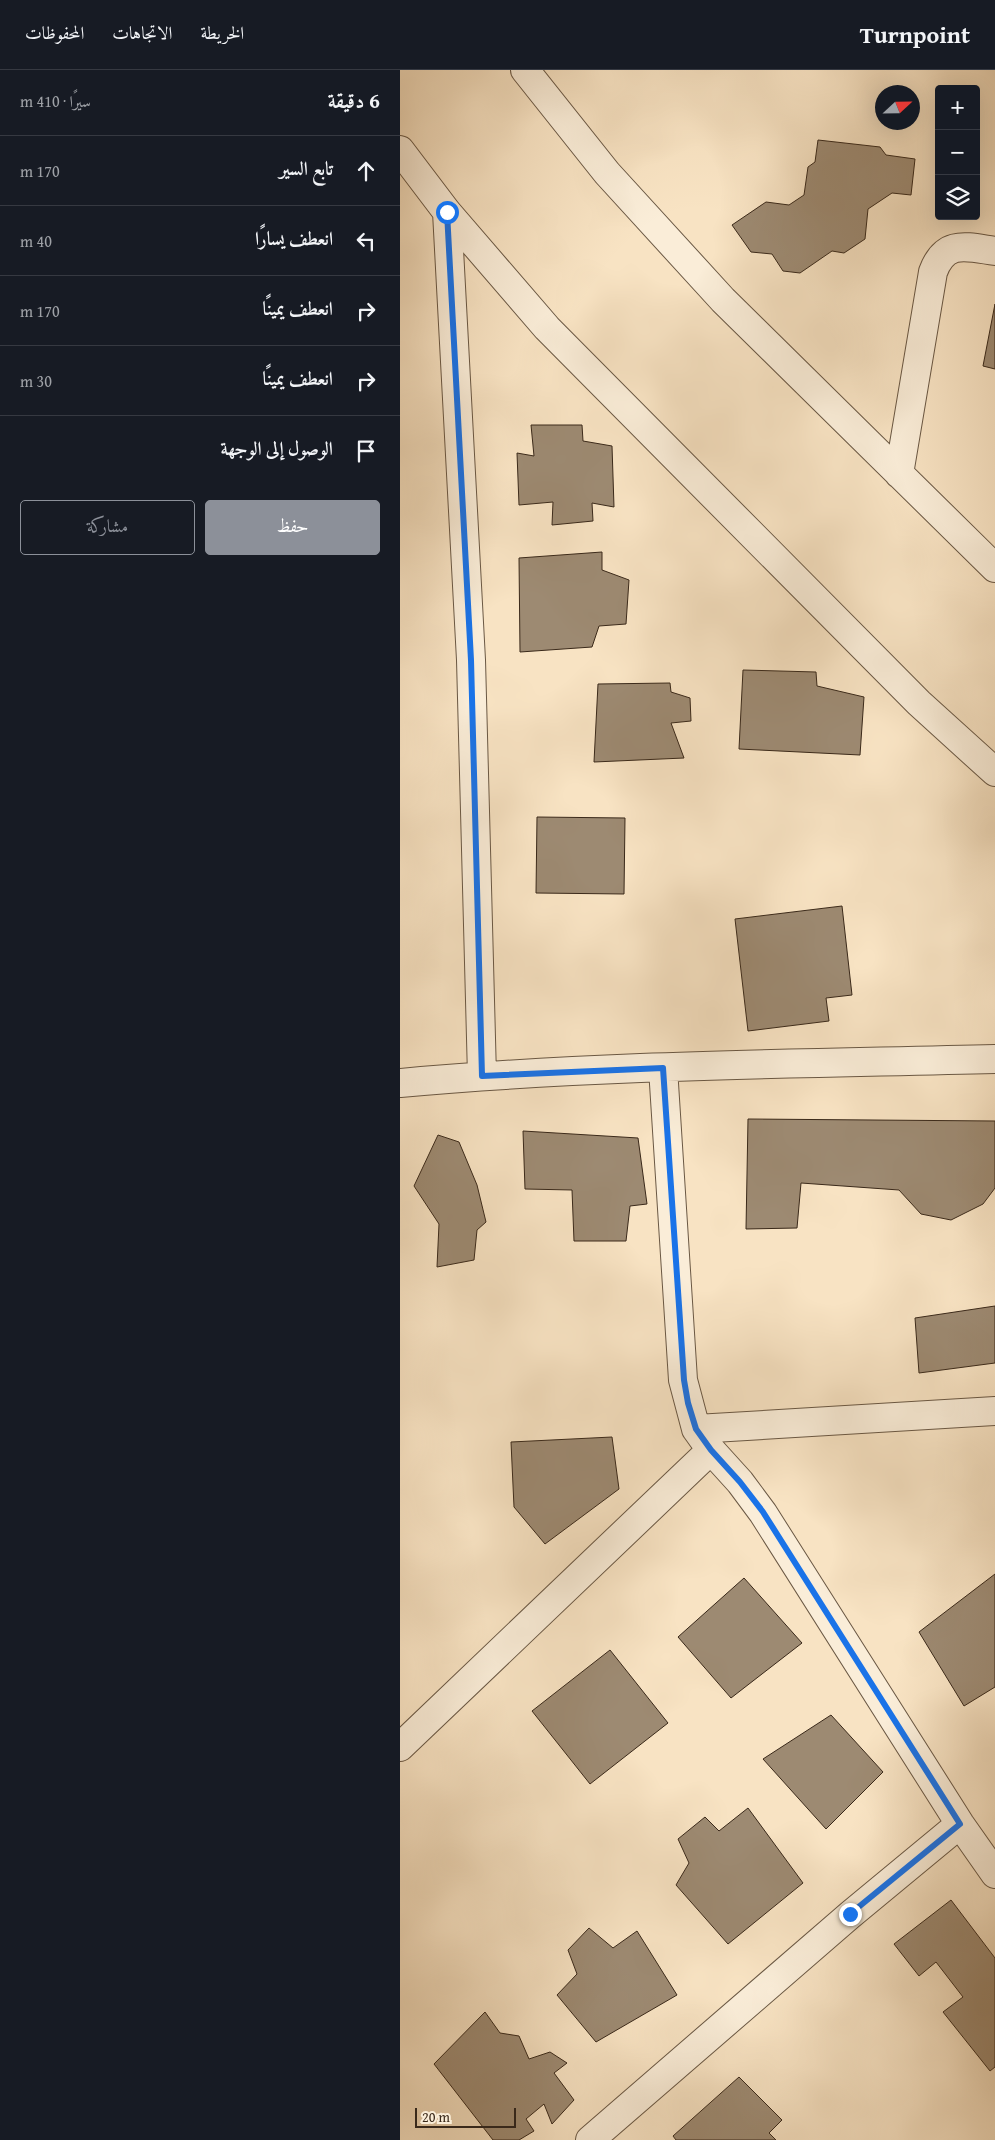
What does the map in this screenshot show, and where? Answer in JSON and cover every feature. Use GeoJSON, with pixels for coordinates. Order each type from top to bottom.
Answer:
{"type":"FeatureCollection","features":[{"type":"Feature","properties":{"kind":"street"},"geometry":{"type":"LineString","coordinates":[[525,70],[607,173],[717,293],[995,568]]}},
{"type":"Feature","properties":{"kind":"street"},"geometry":{"type":"LineString","coordinates":[[400,150],[447,212],[547,328],[919,703],[995,772]]}},
{"type":"Feature","properties":{"kind":"street"},"geometry":{"type":"LineString","coordinates":[[447,212],[471,660],[482,1076]]}},
{"type":"Feature","properties":{"kind":"street"},"geometry":{"type":"LineString","coordinates":[[899,474],[933,272],[937,261],[944,252],[955,247],[995,250]]}},
{"type":"Feature","properties":{"kind":"street"},"geometry":{"type":"LineString","coordinates":[[400,1084],[482,1076],[663,1068],[995,1059]]}},
{"type":"Feature","properties":{"kind":"street"},"geometry":{"type":"LineString","coordinates":[[663,1068],[684,1380],[688,1403],[704,1440],[763,1512],[960,1824],[995,1874]]}},
{"type":"Feature","properties":{"kind":"street"},"geometry":{"type":"LineString","coordinates":[[400,1747],[704,1440],[995,1411]]}},
{"type":"Feature","properties":{"kind":"street"},"geometry":{"type":"LineString","coordinates":[[590,2140],[850,1914],[960,1824]]}},
{"type":"Feature","properties":{"kind":"building"},"geometry":{"type":"Polygon","coordinates":[[[818,140],[880,147],[886,155],[915,159],[911,195],[892,193],[868,209],[865,239],[844,253],[832,251],[800,273],[783,271],[772,254],[751,252],[732,225],[766,202],[789,205],[804,195],[808,167],[815,162],[818,140]]]}},
{"type":"Feature","properties":{"kind":"building"},"geometry":{"type":"Polygon","coordinates":[[[995,304],[995,369],[983,366],[995,304]]]}},
{"type":"Feature","properties":{"kind":"building"},"geometry":{"type":"Polygon","coordinates":[[[531,425],[582,425],[583,441],[612,446],[614,507],[592,503],[593,521],[552,525],[553,502],[519,505],[517,453],[534,456],[531,425]]]}},
{"type":"Feature","properties":{"kind":"building"},"geometry":{"type":"Polygon","coordinates":[[[602,552],[602,570],[629,580],[626,624],[599,626],[592,647],[520,652],[519,558],[602,552]]]}},
{"type":"Feature","properties":{"kind":"building"},"geometry":{"type":"Polygon","coordinates":[[[743,670],[816,672],[817,686],[864,697],[860,755],[739,749],[743,670]]]}},
{"type":"Feature","properties":{"kind":"building"},"geometry":{"type":"Polygon","coordinates":[[[670,683],[671,692],[690,698],[691,721],[671,723],[684,758],[594,762],[598,684],[670,683]]]}},
{"type":"Feature","properties":{"kind":"building"},"geometry":{"type":"Polygon","coordinates":[[[537,817],[625,818],[624,894],[536,893],[537,817]]]}},
{"type":"Feature","properties":{"kind":"building"},"geometry":{"type":"Polygon","coordinates":[[[842,906],[852,995],[826,998],[829,1021],[748,1031],[735,919],[842,906]]]}},
{"type":"Feature","properties":{"kind":"building"},"geometry":{"type":"Polygon","coordinates":[[[748,1119],[995,1121],[995,1188],[983,1204],[951,1220],[921,1214],[899,1190],[801,1183],[797,1228],[746,1229],[748,1119]]]}},
{"type":"Feature","properties":{"kind":"building"},"geometry":{"type":"Polygon","coordinates":[[[523,1131],[638,1138],[647,1204],[630,1206],[626,1241],[574,1241],[572,1190],[525,1189],[523,1131]]]}},
{"type":"Feature","properties":{"kind":"building"},"geometry":{"type":"Polygon","coordinates":[[[438,1135],[459,1142],[477,1185],[486,1222],[477,1230],[474,1260],[437,1267],[439,1224],[414,1186],[438,1135]]]}},
{"type":"Feature","properties":{"kind":"building"},"geometry":{"type":"Polygon","coordinates":[[[995,1306],[995,1363],[919,1373],[915,1318],[995,1306]]]}},
{"type":"Feature","properties":{"kind":"building"},"geometry":{"type":"Polygon","coordinates":[[[612,1437],[619,1489],[545,1544],[514,1507],[511,1442],[612,1437]]]}},
{"type":"Feature","properties":{"kind":"building"},"geometry":{"type":"Polygon","coordinates":[[[995,1574],[995,1687],[964,1706],[919,1632],[995,1574]]]}},
{"type":"Feature","properties":{"kind":"building"},"geometry":{"type":"Polygon","coordinates":[[[744,1578],[802,1643],[731,1698],[678,1637],[744,1578]]]}},
{"type":"Feature","properties":{"kind":"building"},"geometry":{"type":"Polygon","coordinates":[[[610,1650],[668,1723],[590,1784],[532,1711],[610,1650]]]}},
{"type":"Feature","properties":{"kind":"building"},"geometry":{"type":"Polygon","coordinates":[[[831,1715],[883,1772],[826,1829],[763,1759],[831,1715]]]}},
{"type":"Feature","properties":{"kind":"building"},"geometry":{"type":"Polygon","coordinates":[[[748,1808],[803,1883],[728,1944],[676,1885],[689,1863],[678,1839],[705,1817],[719,1831],[748,1808]]]}},
{"type":"Feature","properties":{"kind":"building"},"geometry":{"type":"Polygon","coordinates":[[[951,1900],[995,1958],[995,2067],[990,2071],[943,2012],[963,1997],[936,1962],[919,1976],[894,1944],[951,1900]]]}},
{"type":"Feature","properties":{"kind":"building"},"geometry":{"type":"Polygon","coordinates":[[[589,1928],[613,1948],[637,1931],[677,1995],[596,2042],[557,1995],[577,1974],[568,1950],[589,1928]]]}},
{"type":"Feature","properties":{"kind":"building"},"geometry":{"type":"Polygon","coordinates":[[[485,2012],[500,2033],[519,2036],[529,2059],[550,2052],[567,2063],[554,2073],[574,2100],[552,2124],[544,2104],[526,2119],[534,2131],[519,2140],[493,2140],[434,2064],[485,2012]]]}},
{"type":"Feature","properties":{"kind":"building"},"geometry":{"type":"Polygon","coordinates":[[[739,2077],[782,2120],[769,2133],[776,2140],[676,2140],[673,2136],[739,2077]]]}},
{"type":"Feature","properties":{"kind":"route"},"geometry":{"type":"LineString","coordinates":[[447,212],[471,660],[482,1076],[663,1068],[684,1380],[688,1403],[696,1429],[711,1450],[740,1482],[763,1512],[960,1824],[850,1914]]}}]}
